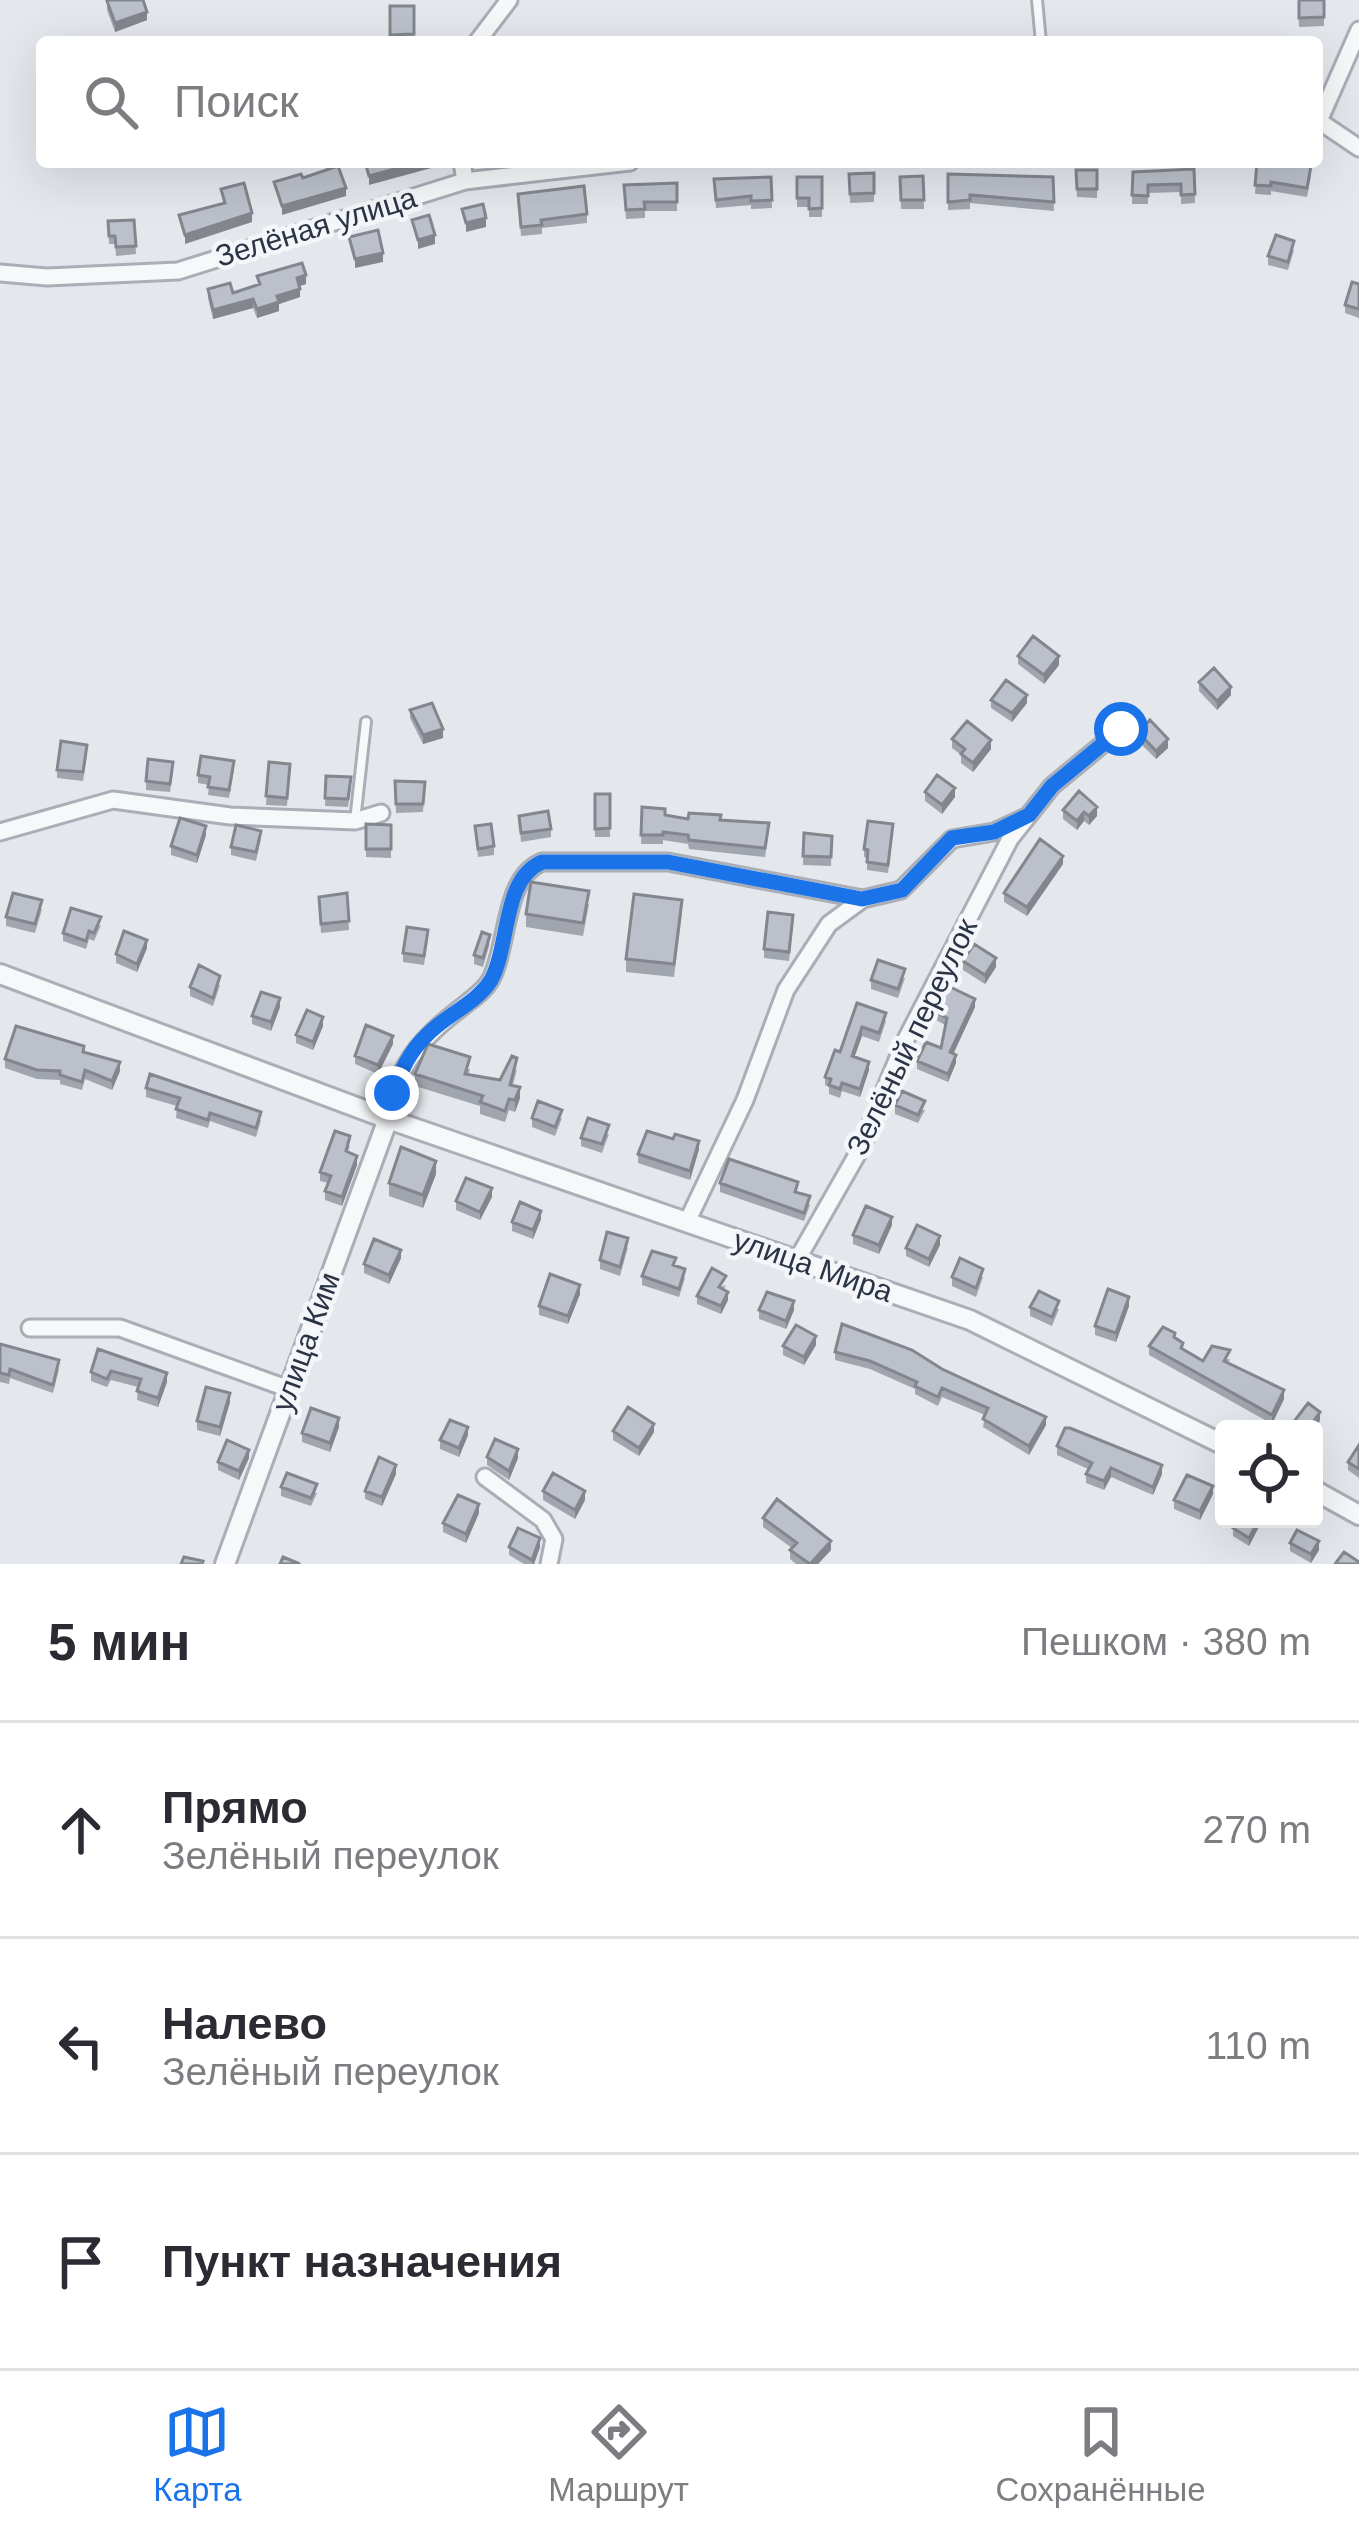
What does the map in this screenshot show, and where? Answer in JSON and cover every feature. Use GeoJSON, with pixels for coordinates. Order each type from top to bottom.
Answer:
{"type":"FeatureCollection","features":[{"type":"Feature","properties":{"kind":"street"},"geometry":{"type":"LineString","coordinates":[[482,36],[509,0]]}},
{"type":"Feature","properties":{"kind":"street"},"geometry":{"type":"LineString","coordinates":[[1323,111],[1359,30]]}},
{"type":"Feature","properties":{"kind":"street"},"geometry":{"type":"LineString","coordinates":[[1323,125],[1359,148]]}},
{"type":"Feature","properties":{"kind":"street"},"geometry":{"type":"LineString","coordinates":[[463,168],[465,181]]}},
{"type":"Feature","properties":{"kind":"street","name":"Зелёная улица"},"geometry":{"type":"LineString","coordinates":[[0,273],[47,277],[178,271],[465,181],[579,168]]}},
{"type":"Feature","properties":{"kind":"street","name":"Зелёный переулок"},"geometry":{"type":"LineString","coordinates":[[797,1261],[862,1146],[904,1043],[1010,839],[1052,786],[1121,729]]}},
{"type":"Feature","properties":{"kind":"street"},"geometry":{"type":"LineString","coordinates":[[0,832],[113,800],[230,816],[355,821],[381,813]]}},
{"type":"Feature","properties":{"kind":"street","name":"Зелёный переулок"},"geometry":{"type":"LineString","coordinates":[[687,1222],[745,1100],[786,990],[829,924],[862,899],[902,890],[952,838],[994,832],[1029,815]]}},
{"type":"Feature","properties":{"kind":"street"},"geometry":{"type":"LineString","coordinates":[[388,1119],[404,1064],[426,1035],[488,986],[502,956],[517,888],[527,868],[542,862],[668,862],[862,899]]}},
{"type":"Feature","properties":{"kind":"street","name":"улица Мира"},"geometry":{"type":"LineString","coordinates":[[0,974],[388,1119],[970,1320],[1215,1441]]}},
{"type":"Feature","properties":{"kind":"street","name":"улица Ким"},"geometry":{"type":"LineString","coordinates":[[225,1564],[388,1119]]}},
{"type":"Feature","properties":{"kind":"street"},"geometry":{"type":"LineString","coordinates":[[30,1328],[119,1328],[289,1389]]}},
{"type":"Feature","properties":{"kind":"street"},"geometry":{"type":"LineString","coordinates":[[484,1477],[543,1520],[554,1539],[549,1564]]}},
{"type":"Feature","properties":{"kind":"street"},"geometry":{"type":"LineString","coordinates":[[1323,1495],[1359,1515]]}},
{"type":"Feature","properties":{"kind":"lane"},"geometry":{"type":"LineString","coordinates":[[1037,0],[1040,36]]}},
{"type":"Feature","properties":{"kind":"lane"},"geometry":{"type":"LineString","coordinates":[[355,821],[366,722]]}},
{"type":"Feature","properties":{"kind":"building"},"geometry":{"type":"Polygon","coordinates":[[[110,0],[143,0],[147,12],[115,23],[110,0]]]}},
{"type":"Feature","properties":{"kind":"building"},"geometry":{"type":"Polygon","coordinates":[[[1299,0],[1324,0],[1324,17],[1299,18],[1299,0]]]}},
{"type":"Feature","properties":{"kind":"building"},"geometry":{"type":"Polygon","coordinates":[[[390,6],[414,6],[414,34],[390,35],[390,6]]]}},
{"type":"Feature","properties":{"kind":"building"},"geometry":{"type":"Polygon","coordinates":[[[339,168],[346,188],[282,206],[274,182],[301,174],[303,178],[339,168]]]}},
{"type":"Feature","properties":{"kind":"building"},"geometry":{"type":"Polygon","coordinates":[[[367,168],[398,168],[369,176],[367,168]]]}},
{"type":"Feature","properties":{"kind":"building"},"geometry":{"type":"Polygon","coordinates":[[[1257,168],[1311,168],[1307,188],[1271,182],[1271,186],[1255,185],[1257,168]]]}},
{"type":"Feature","properties":{"kind":"building"},"geometry":{"type":"Polygon","coordinates":[[[1194,169],[1195,194],[1181,195],[1181,184],[1148,185],[1148,196],[1132,195],[1133,172],[1194,169]]]}},
{"type":"Feature","properties":{"kind":"building"},"geometry":{"type":"Polygon","coordinates":[[[1076,170],[1097,170],[1097,189],[1077,189],[1076,170]]]}},
{"type":"Feature","properties":{"kind":"building"},"geometry":{"type":"Polygon","coordinates":[[[874,173],[874,193],[850,194],[849,174],[874,173]]]}},
{"type":"Feature","properties":{"kind":"building"},"geometry":{"type":"Polygon","coordinates":[[[948,174],[1053,177],[1054,202],[970,195],[970,200],[948,202],[948,174]]]}},
{"type":"Feature","properties":{"kind":"building"},"geometry":{"type":"Polygon","coordinates":[[[923,176],[924,200],[901,200],[900,177],[923,176]]]}},
{"type":"Feature","properties":{"kind":"building"},"geometry":{"type":"Polygon","coordinates":[[[771,177],[772,200],[751,201],[751,196],[716,200],[714,179],[771,177]]]}},
{"type":"Feature","properties":{"kind":"building"},"geometry":{"type":"Polygon","coordinates":[[[797,177],[822,177],[822,208],[809,209],[809,198],[797,198],[797,177]]]}},
{"type":"Feature","properties":{"kind":"building"},"geometry":{"type":"Polygon","coordinates":[[[244,183],[252,213],[185,235],[179,215],[225,203],[221,189],[244,183]]]}},
{"type":"Feature","properties":{"kind":"building"},"geometry":{"type":"Polygon","coordinates":[[[677,183],[677,202],[644,202],[645,209],[626,210],[624,185],[677,183]]]}},
{"type":"Feature","properties":{"kind":"building"},"geometry":{"type":"Polygon","coordinates":[[[584,186],[587,214],[521,227],[518,194],[584,186]]]}},
{"type":"Feature","properties":{"kind":"building"},"geometry":{"type":"Polygon","coordinates":[[[483,204],[486,218],[466,223],[462,209],[483,204]]]}},
{"type":"Feature","properties":{"kind":"building"},"geometry":{"type":"Polygon","coordinates":[[[429,215],[435,235],[418,240],[412,220],[429,215]]]}},
{"type":"Feature","properties":{"kind":"building"},"geometry":{"type":"Polygon","coordinates":[[[134,220],[136,246],[116,247],[108,221],[134,220]]]}},
{"type":"Feature","properties":{"kind":"building"},"geometry":{"type":"Polygon","coordinates":[[[378,230],[383,253],[355,259],[349,237],[378,230]]]}},
{"type":"Feature","properties":{"kind":"building"},"geometry":{"type":"Polygon","coordinates":[[[1276,235],[1294,241],[1288,262],[1268,256],[1276,235]]]}},
{"type":"Feature","properties":{"kind":"building"},"geometry":{"type":"Polygon","coordinates":[[[302,263],[306,275],[297,278],[300,289],[277,296],[279,302],[257,309],[253,299],[213,310],[208,289],[230,283],[233,293],[260,284],[257,276],[302,263]]]}},
{"type":"Feature","properties":{"kind":"building"},"geometry":{"type":"Polygon","coordinates":[[[1352,282],[1359,284],[1359,309],[1345,305],[1352,282]]]}},
{"type":"Feature","properties":{"kind":"building"},"geometry":{"type":"Polygon","coordinates":[[[1033,636],[1059,656],[1044,675],[1018,656],[1033,636]]]}},
{"type":"Feature","properties":{"kind":"building"},"geometry":{"type":"Polygon","coordinates":[[[1214,668],[1231,687],[1217,701],[1199,682],[1214,668]]]}},
{"type":"Feature","properties":{"kind":"building"},"geometry":{"type":"Polygon","coordinates":[[[1006,680],[1027,695],[1012,713],[991,700],[1006,680]]]}},
{"type":"Feature","properties":{"kind":"building"},"geometry":{"type":"Polygon","coordinates":[[[432,703],[443,729],[423,735],[410,710],[432,703]]]}},
{"type":"Feature","properties":{"kind":"building"},"geometry":{"type":"Polygon","coordinates":[[[1150,720],[1168,739],[1156,751],[1138,732],[1150,720]]]}},
{"type":"Feature","properties":{"kind":"building"},"geometry":{"type":"Polygon","coordinates":[[[967,721],[991,740],[973,763],[952,739],[967,721]]]}},
{"type":"Feature","properties":{"kind":"building"},"geometry":{"type":"Polygon","coordinates":[[[61,741],[87,745],[83,772],[57,770],[61,741]]]}},
{"type":"Feature","properties":{"kind":"building"},"geometry":{"type":"Polygon","coordinates":[[[201,756],[234,761],[229,790],[208,787],[210,777],[198,775],[201,756]]]}},
{"type":"Feature","properties":{"kind":"building"},"geometry":{"type":"Polygon","coordinates":[[[148,759],[173,762],[170,784],[146,781],[148,759]]]}},
{"type":"Feature","properties":{"kind":"building"},"geometry":{"type":"Polygon","coordinates":[[[269,762],[290,764],[287,798],[266,796],[269,762]]]}},
{"type":"Feature","properties":{"kind":"building"},"geometry":{"type":"Polygon","coordinates":[[[937,775],[955,788],[942,805],[925,792],[937,775]]]}},
{"type":"Feature","properties":{"kind":"building"},"geometry":{"type":"Polygon","coordinates":[[[326,776],[351,777],[348,799],[325,798],[326,776]]]}},
{"type":"Feature","properties":{"kind":"building"},"geometry":{"type":"Polygon","coordinates":[[[395,781],[425,782],[423,804],[396,804],[395,781]]]}},
{"type":"Feature","properties":{"kind":"building"},"geometry":{"type":"Polygon","coordinates":[[[1079,791],[1097,807],[1077,821],[1063,810],[1079,791]]]}},
{"type":"Feature","properties":{"kind":"building"},"geometry":{"type":"Polygon","coordinates":[[[595,794],[610,794],[610,828],[595,829],[595,794]]]}},
{"type":"Feature","properties":{"kind":"building"},"geometry":{"type":"Polygon","coordinates":[[[642,807],[665,809],[665,815],[688,819],[689,813],[769,823],[765,848],[689,840],[688,835],[663,832],[641,835],[642,807]]]}},
{"type":"Feature","properties":{"kind":"building"},"geometry":{"type":"Polygon","coordinates":[[[548,811],[551,829],[521,833],[519,816],[548,811]]]}},
{"type":"Feature","properties":{"kind":"building"},"geometry":{"type":"Polygon","coordinates":[[[180,818],[206,826],[197,855],[171,846],[180,818]]]}},
{"type":"Feature","properties":{"kind":"building"},"geometry":{"type":"Polygon","coordinates":[[[868,821],[893,824],[888,865],[867,862],[868,821]]]}},
{"type":"Feature","properties":{"kind":"building"},"geometry":{"type":"Polygon","coordinates":[[[366,824],[391,825],[391,849],[366,849],[366,824]]]}},
{"type":"Feature","properties":{"kind":"building"},"geometry":{"type":"Polygon","coordinates":[[[491,824],[494,846],[478,849],[475,826],[491,824]]]}},
{"type":"Feature","properties":{"kind":"building"},"geometry":{"type":"Polygon","coordinates":[[[236,825],[261,831],[256,852],[231,847],[236,825]]]}},
{"type":"Feature","properties":{"kind":"building"},"geometry":{"type":"Polygon","coordinates":[[[804,833],[832,836],[831,857],[803,856],[804,833]]]}},
{"type":"Feature","properties":{"kind":"building"},"geometry":{"type":"Polygon","coordinates":[[[1040,839],[1063,856],[1027,907],[1004,893],[1040,839]]]}},
{"type":"Feature","properties":{"kind":"building"},"geometry":{"type":"Polygon","coordinates":[[[531,882],[589,891],[583,923],[526,914],[531,882]]]}},
{"type":"Feature","properties":{"kind":"building"},"geometry":{"type":"Polygon","coordinates":[[[13,893],[42,900],[35,924],[6,917],[13,893]]]}},
{"type":"Feature","properties":{"kind":"building"},"geometry":{"type":"Polygon","coordinates":[[[347,893],[349,921],[321,924],[319,897],[347,893]]]}},
{"type":"Feature","properties":{"kind":"building"},"geometry":{"type":"Polygon","coordinates":[[[634,894],[682,900],[674,964],[626,959],[634,894]]]}},
{"type":"Feature","properties":{"kind":"building"},"geometry":{"type":"Polygon","coordinates":[[[71,908],[101,917],[86,941],[63,933],[71,908]]]}},
{"type":"Feature","properties":{"kind":"building"},"geometry":{"type":"Polygon","coordinates":[[[768,912],[793,915],[789,952],[764,949],[768,912]]]}},
{"type":"Feature","properties":{"kind":"building"},"geometry":{"type":"Polygon","coordinates":[[[407,927],[428,930],[424,956],[403,953],[407,927]]]}},
{"type":"Feature","properties":{"kind":"building"},"geometry":{"type":"Polygon","coordinates":[[[124,931],[147,940],[137,964],[116,954],[124,931]]]}},
{"type":"Feature","properties":{"kind":"building"},"geometry":{"type":"Polygon","coordinates":[[[482,932],[490,935],[483,958],[474,955],[482,932]]]}},
{"type":"Feature","properties":{"kind":"building"},"geometry":{"type":"Polygon","coordinates":[[[974,944],[996,958],[985,975],[963,961],[974,944]]]}},
{"type":"Feature","properties":{"kind":"building"},"geometry":{"type":"Polygon","coordinates":[[[878,960],[905,969],[898,989],[871,980],[878,960]]]}},
{"type":"Feature","properties":{"kind":"building"},"geometry":{"type":"Polygon","coordinates":[[[199,965],[220,976],[213,998],[190,987],[199,965]]]}},
{"type":"Feature","properties":{"kind":"building"},"geometry":{"type":"Polygon","coordinates":[[[946,985],[975,999],[950,1052],[956,1055],[948,1074],[917,1061],[926,1042],[941,1048],[947,1018],[936,1012],[946,985]]]}},
{"type":"Feature","properties":{"kind":"building"},"geometry":{"type":"Polygon","coordinates":[[[261,992],[280,998],[271,1022],[252,1016],[261,992]]]}},
{"type":"Feature","properties":{"kind":"building"},"geometry":{"type":"Polygon","coordinates":[[[857,1003],[886,1013],[879,1033],[862,1027],[852,1056],[869,1062],[860,1089],[842,1083],[840,1089],[829,1085],[831,1079],[825,1077],[835,1050],[840,1052],[857,1003]]]}},
{"type":"Feature","properties":{"kind":"building"},"geometry":{"type":"Polygon","coordinates":[[[307,1010],[323,1017],[313,1042],[296,1035],[307,1010]]]}},
{"type":"Feature","properties":{"kind":"building"},"geometry":{"type":"Polygon","coordinates":[[[366,1025],[393,1036],[378,1065],[355,1056],[366,1025]]]}},
{"type":"Feature","properties":{"kind":"building"},"geometry":{"type":"Polygon","coordinates":[[[16,1026],[120,1062],[112,1081],[85,1070],[82,1082],[60,1071],[37,1070],[5,1059],[16,1026]]]}},
{"type":"Feature","properties":{"kind":"building"},"geometry":{"type":"Polygon","coordinates":[[[428,1044],[470,1057],[465,1074],[500,1080],[512,1056],[517,1058],[510,1085],[520,1087],[515,1100],[509,1099],[505,1111],[480,1102],[483,1096],[415,1074],[428,1044]]]}},
{"type":"Feature","properties":{"kind":"building"},"geometry":{"type":"Polygon","coordinates":[[[150,1074],[261,1112],[256,1128],[210,1113],[208,1120],[176,1109],[180,1098],[146,1088],[150,1074]]]}},
{"type":"Feature","properties":{"kind":"building"},"geometry":{"type":"Polygon","coordinates":[[[902,1091],[925,1101],[918,1115],[895,1105],[902,1091]]]}},
{"type":"Feature","properties":{"kind":"building"},"geometry":{"type":"Polygon","coordinates":[[[538,1101],[562,1110],[555,1127],[532,1118],[538,1101]]]}},
{"type":"Feature","properties":{"kind":"building"},"geometry":{"type":"Polygon","coordinates":[[[588,1118],[609,1125],[602,1144],[581,1138],[588,1118]]]}},
{"type":"Feature","properties":{"kind":"building"},"geometry":{"type":"Polygon","coordinates":[[[335,1131],[350,1136],[346,1151],[357,1156],[342,1197],[325,1191],[331,1176],[320,1172],[335,1131]]]}},
{"type":"Feature","properties":{"kind":"building"},"geometry":{"type":"Polygon","coordinates":[[[647,1131],[699,1141],[690,1171],[638,1154],[647,1131]]]}},
{"type":"Feature","properties":{"kind":"building"},"geometry":{"type":"Polygon","coordinates":[[[401,1147],[436,1161],[423,1195],[389,1183],[401,1147]]]}},
{"type":"Feature","properties":{"kind":"building"},"geometry":{"type":"Polygon","coordinates":[[[729,1159],[798,1182],[795,1192],[810,1196],[804,1213],[720,1183],[729,1159]]]}},
{"type":"Feature","properties":{"kind":"building"},"geometry":{"type":"Polygon","coordinates":[[[466,1178],[492,1188],[480,1212],[456,1201],[466,1178]]]}},
{"type":"Feature","properties":{"kind":"building"},"geometry":{"type":"Polygon","coordinates":[[[520,1202],[541,1211],[533,1230],[512,1222],[520,1202]]]}},
{"type":"Feature","properties":{"kind":"building"},"geometry":{"type":"Polygon","coordinates":[[[866,1206],[892,1217],[879,1245],[853,1235],[866,1206]]]}},
{"type":"Feature","properties":{"kind":"building"},"geometry":{"type":"Polygon","coordinates":[[[917,1225],[940,1236],[929,1259],[906,1248],[917,1225]]]}},
{"type":"Feature","properties":{"kind":"building"},"geometry":{"type":"Polygon","coordinates":[[[607,1232],[628,1238],[620,1267],[600,1260],[607,1232]]]}},
{"type":"Feature","properties":{"kind":"building"},"geometry":{"type":"Polygon","coordinates":[[[374,1239],[401,1250],[389,1275],[364,1264],[374,1239]]]}},
{"type":"Feature","properties":{"kind":"building"},"geometry":{"type":"Polygon","coordinates":[[[652,1251],[676,1258],[673,1265],[685,1269],[679,1289],[642,1276],[652,1251]]]}},
{"type":"Feature","properties":{"kind":"building"},"geometry":{"type":"Polygon","coordinates":[[[960,1258],[983,1269],[976,1288],[952,1277],[960,1258]]]}},
{"type":"Feature","properties":{"kind":"building"},"geometry":{"type":"Polygon","coordinates":[[[712,1268],[726,1276],[719,1287],[728,1292],[721,1306],[697,1296],[712,1268]]]}},
{"type":"Feature","properties":{"kind":"building"},"geometry":{"type":"Polygon","coordinates":[[[550,1274],[580,1285],[568,1316],[539,1306],[550,1274]]]}},
{"type":"Feature","properties":{"kind":"building"},"geometry":{"type":"Polygon","coordinates":[[[1108,1289],[1129,1297],[1116,1333],[1095,1326],[1108,1289]]]}},
{"type":"Feature","properties":{"kind":"building"},"geometry":{"type":"Polygon","coordinates":[[[1039,1291],[1059,1301],[1052,1317],[1030,1307],[1039,1291]]]}},
{"type":"Feature","properties":{"kind":"building"},"geometry":{"type":"Polygon","coordinates":[[[767,1292],[794,1301],[786,1321],[759,1310],[767,1292]]]}},
{"type":"Feature","properties":{"kind":"building"},"geometry":{"type":"Polygon","coordinates":[[[842,1324],[912,1350],[1046,1417],[1029,1446],[983,1419],[988,1408],[942,1388],[938,1397],[870,1361],[835,1352],[842,1324]]]}},
{"type":"Feature","properties":{"kind":"building"},"geometry":{"type":"Polygon","coordinates":[[[796,1325],[816,1336],[804,1357],[783,1346],[796,1325]]]}},
{"type":"Feature","properties":{"kind":"building"},"geometry":{"type":"Polygon","coordinates":[[[1163,1327],[1175,1333],[1183,1343],[1181,1348],[1203,1361],[1212,1346],[1230,1350],[1224,1361],[1284,1390],[1272,1415],[1149,1346],[1163,1327]]]}},
{"type":"Feature","properties":{"kind":"building"},"geometry":{"type":"Polygon","coordinates":[[[0,1344],[59,1360],[53,1385],[10,1369],[9,1375],[0,1373],[0,1344]]]}},
{"type":"Feature","properties":{"kind":"building"},"geometry":{"type":"Polygon","coordinates":[[[98,1349],[167,1373],[158,1398],[137,1391],[141,1379],[111,1371],[107,1379],[91,1372],[98,1349]]]}},
{"type":"Feature","properties":{"kind":"building"},"geometry":{"type":"Polygon","coordinates":[[[206,1387],[230,1393],[220,1427],[197,1421],[206,1387]]]}},
{"type":"Feature","properties":{"kind":"building"},"geometry":{"type":"Polygon","coordinates":[[[1308,1403],[1320,1412],[1314,1420],[1295,1420],[1308,1403]]]}},
{"type":"Feature","properties":{"kind":"building"},"geometry":{"type":"Polygon","coordinates":[[[628,1407],[654,1424],[639,1448],[613,1431],[628,1407]]]}},
{"type":"Feature","properties":{"kind":"building"},"geometry":{"type":"Polygon","coordinates":[[[311,1408],[339,1418],[330,1443],[302,1433],[311,1408]]]}},
{"type":"Feature","properties":{"kind":"building"},"geometry":{"type":"Polygon","coordinates":[[[450,1420],[468,1427],[459,1448],[440,1440],[450,1420]]]}},
{"type":"Feature","properties":{"kind":"building"},"geometry":{"type":"Polygon","coordinates":[[[1065,1428],[1162,1465],[1153,1487],[1111,1468],[1104,1481],[1086,1474],[1092,1463],[1057,1446],[1065,1428]]]}},
{"type":"Feature","properties":{"kind":"building"},"geometry":{"type":"Polygon","coordinates":[[[495,1439],[518,1449],[509,1471],[487,1457],[495,1439]]]}},
{"type":"Feature","properties":{"kind":"building"},"geometry":{"type":"Polygon","coordinates":[[[227,1440],[249,1450],[239,1471],[218,1462],[227,1440]]]}},
{"type":"Feature","properties":{"kind":"building"},"geometry":{"type":"Polygon","coordinates":[[[1359,1445],[1359,1469],[1348,1462],[1359,1445]]]}},
{"type":"Feature","properties":{"kind":"building"},"geometry":{"type":"Polygon","coordinates":[[[379,1457],[396,1465],[382,1497],[365,1491],[379,1457]]]}},
{"type":"Feature","properties":{"kind":"building"},"geometry":{"type":"Polygon","coordinates":[[[287,1473],[317,1484],[311,1498],[281,1487],[287,1473]]]}},
{"type":"Feature","properties":{"kind":"building"},"geometry":{"type":"Polygon","coordinates":[[[553,1473],[585,1491],[575,1510],[543,1491],[553,1473]]]}},
{"type":"Feature","properties":{"kind":"building"},"geometry":{"type":"Polygon","coordinates":[[[1187,1475],[1213,1486],[1200,1511],[1174,1500],[1187,1475]]]}},
{"type":"Feature","properties":{"kind":"building"},"geometry":{"type":"Polygon","coordinates":[[[458,1495],[479,1504],[466,1534],[443,1523],[458,1495]]]}},
{"type":"Feature","properties":{"kind":"building"},"geometry":{"type":"Polygon","coordinates":[[[777,1499],[831,1541],[810,1564],[790,1550],[797,1543],[763,1518],[777,1499]]]}},
{"type":"Feature","properties":{"kind":"building"},"geometry":{"type":"Polygon","coordinates":[[[518,1528],[540,1538],[532,1560],[509,1547],[518,1528]]]}},
{"type":"Feature","properties":{"kind":"building"},"geometry":{"type":"Polygon","coordinates":[[[1233,1528],[1254,1528],[1249,1538],[1233,1528]]]}},
{"type":"Feature","properties":{"kind":"building"},"geometry":{"type":"Polygon","coordinates":[[[1297,1530],[1319,1541],[1311,1554],[1290,1543],[1297,1530]]]}},
{"type":"Feature","properties":{"kind":"building"},"geometry":{"type":"Polygon","coordinates":[[[1344,1552],[1359,1562],[1359,1564],[1335,1564],[1344,1552]]]}},
{"type":"Feature","properties":{"kind":"building"},"geometry":{"type":"Polygon","coordinates":[[[184,1557],[203,1561],[181,1564],[184,1557]]]}},
{"type":"Feature","properties":{"kind":"route"},"geometry":{"type":"LineString","coordinates":[[392,1093],[404,1064],[426,1035],[488,986],[502,956],[517,888],[527,868],[542,862],[668,862],[862,899],[902,890],[952,838],[994,832],[1029,815],[1052,786],[1121,729]]}}]}
